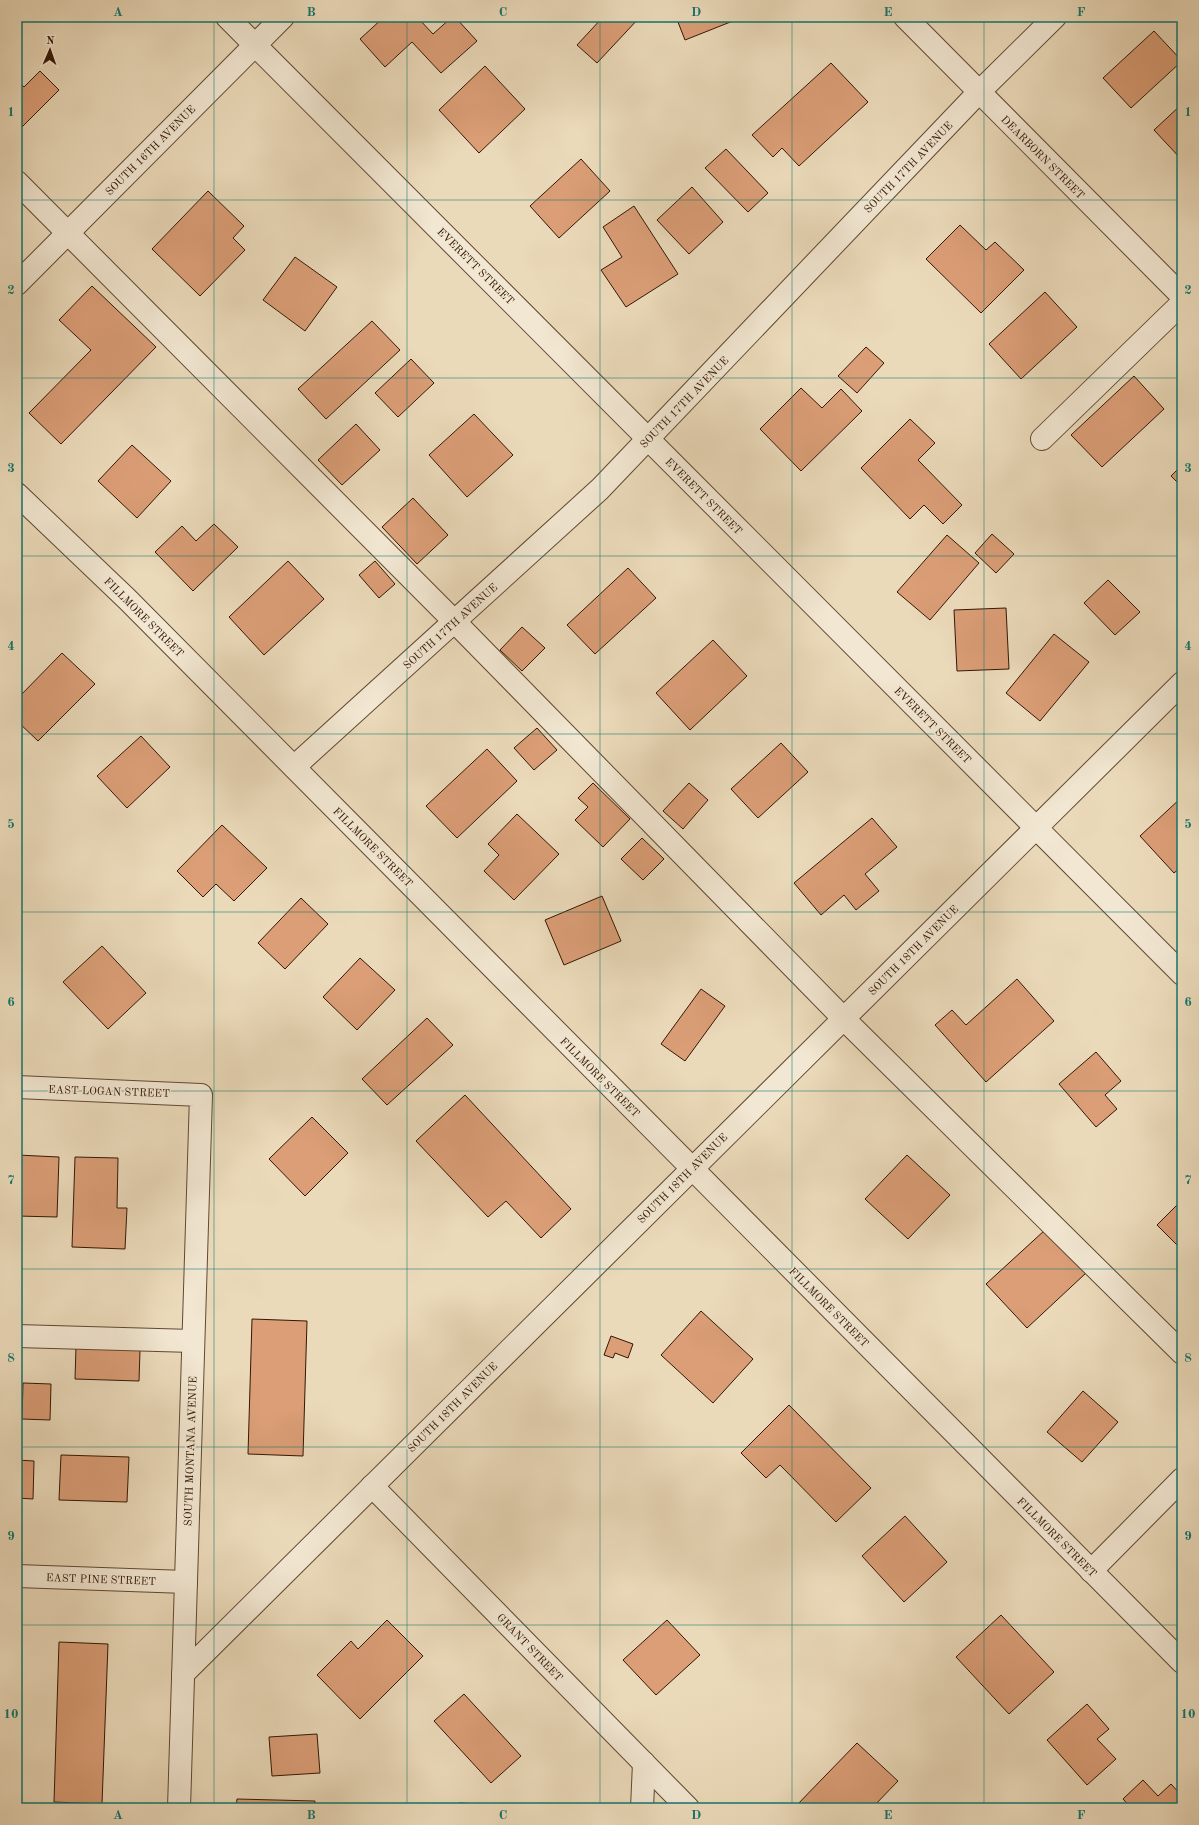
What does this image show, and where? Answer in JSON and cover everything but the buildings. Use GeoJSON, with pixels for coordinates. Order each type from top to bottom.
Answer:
{"type":"FeatureCollection","features":[{"type":"Feature","properties":{"kind":"street","name":"EVERETT STREET"},"geometry":{"type":"LineString","coordinates":[[227,17],[1182,974]]}},
{"type":"Feature","properties":{"kind":"street","name":"SOUTH 16TH AVENUE"},"geometry":{"type":"LineString","coordinates":[[17,284],[283,17]]}},
{"type":"Feature","properties":{"kind":"street","name":"DEARBORN STREET"},"geometry":{"type":"LineString","coordinates":[[905,17],[1182,296]]}},
{"type":"Feature","properties":{"kind":"street","name":"SOUTH 17TH AVENUE"},"geometry":{"type":"LineString","coordinates":[[294,768],[600,489],[649,440],[979,92],[1055,17]]}},
{"type":"Feature","properties":{"kind":"street"},"geometry":{"type":"LineString","coordinates":[[17,182],[454,622],[844,1019],[1182,1353]]}},
{"type":"Feature","properties":{"kind":"street"},"geometry":{"type":"LineString","coordinates":[[1042,439],[1182,303]]}},
{"type":"Feature","properties":{"kind":"street","name":"FILLMORE STREET"},"geometry":{"type":"LineString","coordinates":[[17,494],[127,599],[1182,1662]]}},
{"type":"Feature","properties":{"kind":"street","name":"SOUTH 18TH AVENUE"},"geometry":{"type":"LineString","coordinates":[[183,1674],[1182,683]]}},
{"type":"Feature","properties":{"kind":"street","name":"EAST LOGAN STREET"},"geometry":{"type":"LineString","coordinates":[[17,1087],[201,1095]]}},
{"type":"Feature","properties":{"kind":"street","name":"SOUTH MONTANA AVENUE"},"geometry":{"type":"LineString","coordinates":[[179,1808],[201,1095]]}},
{"type":"Feature","properties":{"kind":"street"},"geometry":{"type":"LineString","coordinates":[[17,1336],[193,1341]]}},
{"type":"Feature","properties":{"kind":"street"},"geometry":{"type":"LineString","coordinates":[[1091,1571],[1182,1479]]}},
{"type":"Feature","properties":{"kind":"street","name":"GRANT STREET"},"geometry":{"type":"LineString","coordinates":[[372,1486],[688,1808]]}},
{"type":"Feature","properties":{"kind":"street","name":"EAST PINE STREET"},"geometry":{"type":"LineString","coordinates":[[17,1576],[186,1582]]}},
{"type":"Feature","properties":{"kind":"street"},"geometry":{"type":"LineString","coordinates":[[642,1808],[644,1763]]}}]}
